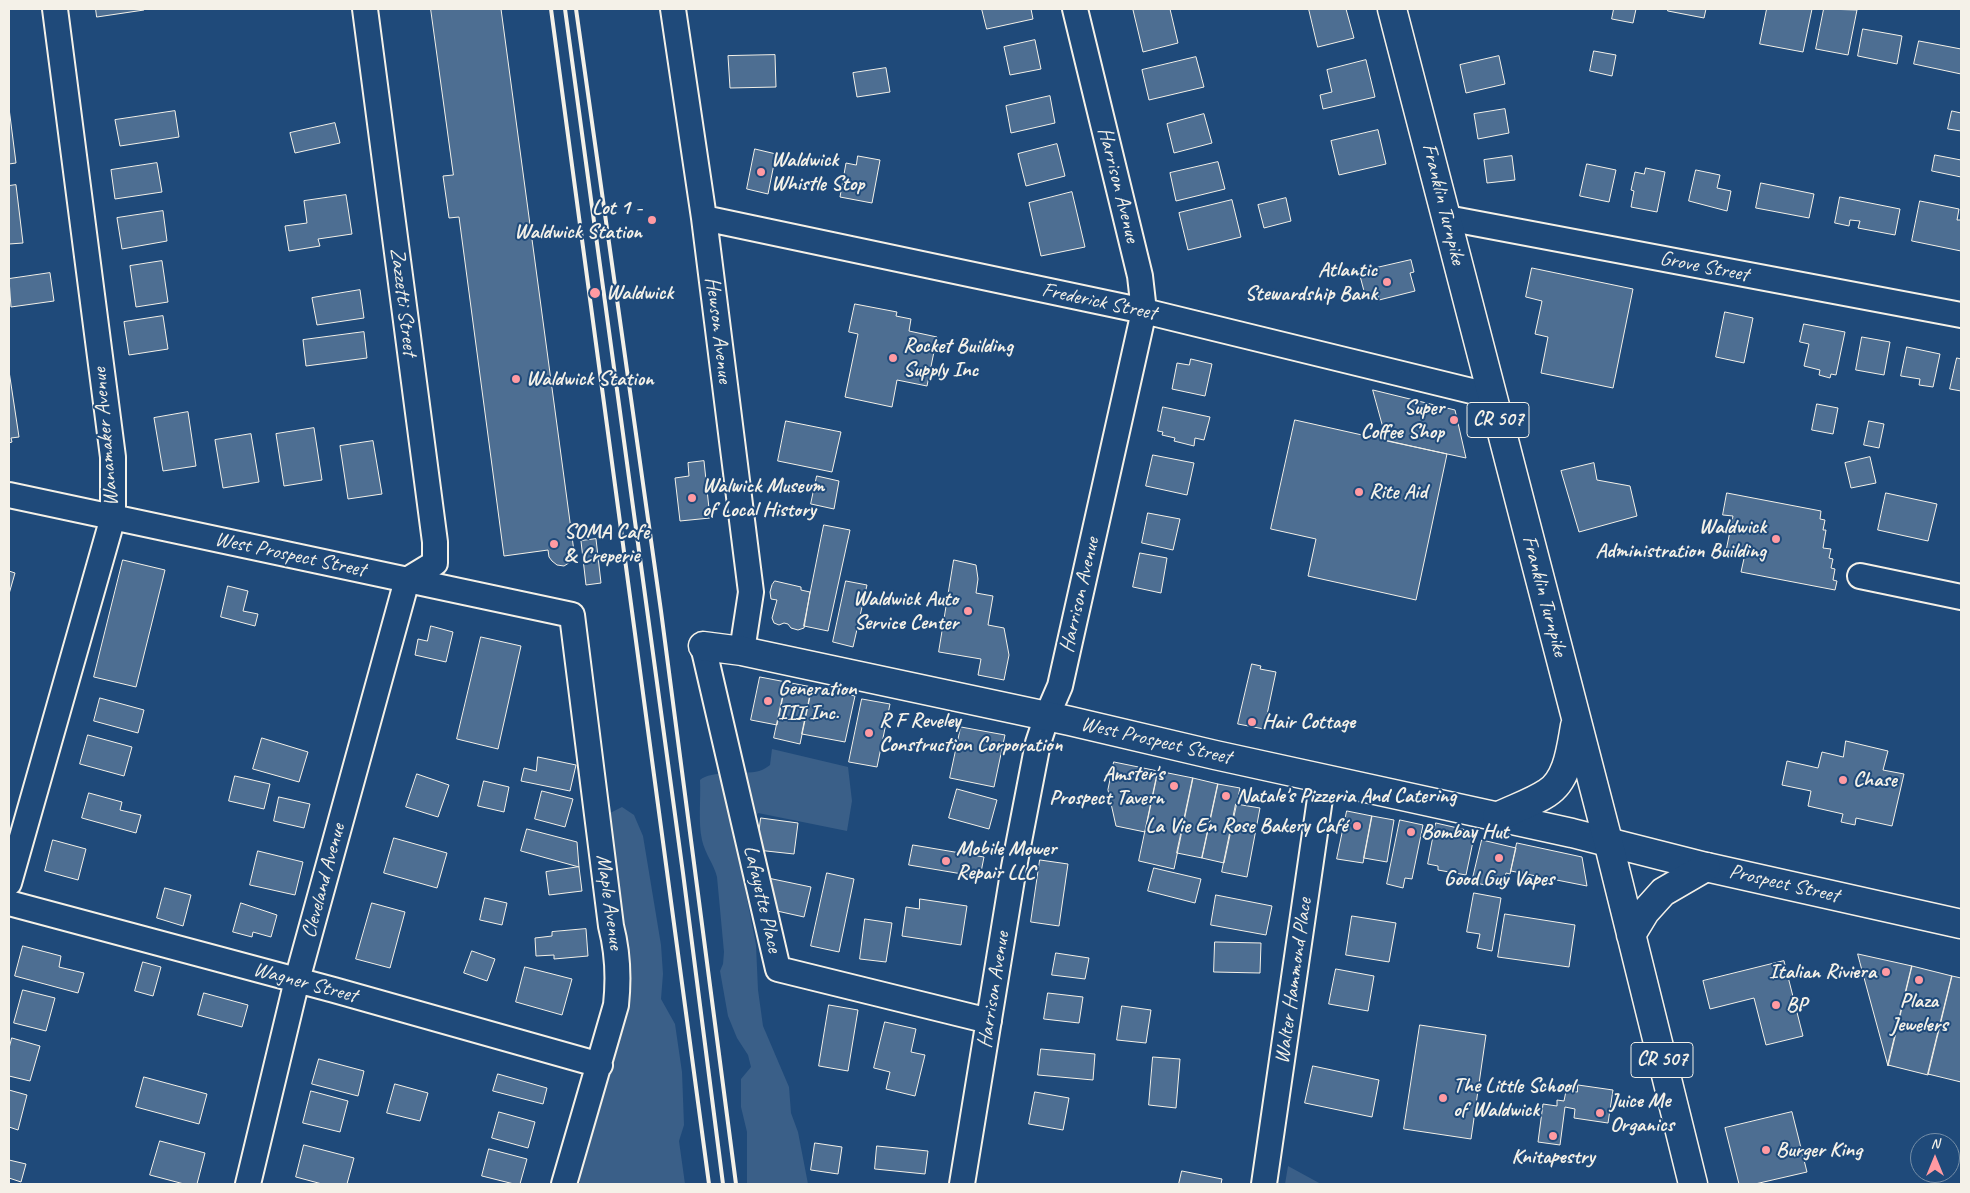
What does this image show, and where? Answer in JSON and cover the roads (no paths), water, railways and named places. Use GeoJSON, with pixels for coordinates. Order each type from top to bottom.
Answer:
{"type":"FeatureCollection","features":[{"type":"Feature","properties":{"kind":"main road","name":"Franklin Turnpike"},"geometry":{"type":"LineString","coordinates":[[1392,9],[1608,841],[1693,1184]]}},
{"type":"Feature","properties":{"kind":"main road","name":"West Prospect Street"},"geometry":{"type":"LineString","coordinates":[[703,646],[742,651],[1047,716],[1608,841]]}},
{"type":"Feature","properties":{"kind":"main road"},"geometry":{"type":"LineString","coordinates":[[1497,817],[1550,791],[1563,775],[1576,720]]}},
{"type":"Feature","properties":{"kind":"main road","name":"Prospect Street"},"geometry":{"type":"LineString","coordinates":[[1608,841],[1706,867],[1961,924]]}},
{"type":"Feature","properties":{"kind":"main road"},"geometry":{"type":"LineString","coordinates":[[1631,935],[1645,912],[1663,892],[1706,867]]}},
{"type":"Feature","properties":{"kind":"street","name":"Wanamaker Avenue"},"geometry":{"type":"LineString","coordinates":[[9,883],[113,517],[113,457],[55,9]]}},
{"type":"Feature","properties":{"kind":"street","name":"Zazzetti Street"},"geometry":{"type":"LineString","coordinates":[[365,9],[435,542],[435,563],[408,580]]}},
{"type":"Feature","properties":{"kind":"street","name":"Hewson Avenue"},"geometry":{"type":"LineString","coordinates":[[673,9],[704,218],[751,592],[742,651]]}},
{"type":"Feature","properties":{"kind":"street","name":"Harrison Avenue"},"geometry":{"type":"LineString","coordinates":[[962,1184],[1014,867],[1038,743],[1060,686],[1144,311],[1140,276],[1075,9]]}},
{"type":"Feature","properties":{"kind":"street","name":"Frederick Street"},"geometry":{"type":"LineString","coordinates":[[704,218],[1144,311],[1492,396]]}},
{"type":"Feature","properties":{"kind":"street","name":"Grove Street"},"geometry":{"type":"LineString","coordinates":[[1447,218],[1961,315]]}},
{"type":"Feature","properties":{"kind":"street","name":"West Prospect Street"},"geometry":{"type":"LineString","coordinates":[[9,495],[572,615]]}},
{"type":"Feature","properties":{"kind":"street"},"geometry":{"type":"LineString","coordinates":[[1860,576],[1961,597]]}},
{"type":"Feature","properties":{"kind":"street","name":"Cleveland Avenue"},"geometry":{"type":"LineString","coordinates":[[248,1184],[297,980],[408,580]]}},
{"type":"Feature","properties":{"kind":"street","name":"Maple Avenue"},"geometry":{"type":"LineString","coordinates":[[564,1184],[600,1065],[616,1005],[619,978],[617,950],[611,926],[572,615]]}},
{"type":"Feature","properties":{"kind":"street","name":"Lafayette Place"},"geometry":{"type":"LineString","coordinates":[[703,646],[778,969],[989,1021]]}},
{"type":"Feature","properties":{"kind":"street","name":"Walter Hammond Place"},"geometry":{"type":"LineString","coordinates":[[1264,1184],[1323,778]]}},
{"type":"Feature","properties":{"kind":"street","name":"Wagner Street"},"geometry":{"type":"LineString","coordinates":[[9,904],[297,980],[600,1065]]}},
{"type":"Feature","properties":{"kind":"railway"},"geometry":{"type":"LineString","coordinates":[[551,9],[709,1184]]}},
{"type":"Feature","properties":{"kind":"railway"},"geometry":{"type":"LineString","coordinates":[[565,9],[683,873],[723,1184]]}},
{"type":"Feature","properties":{"kind":"railway"},"geometry":{"type":"LineString","coordinates":[[576,9],[661,611],[736,1184]]}},
{"type":"Feature","properties":{"kind":"place","name":"Waldwick Whistle Stop"},"geometry":{"type":"Point","coordinates":[761,172]}},
{"type":"Feature","properties":{"kind":"place","name":"Lot 1 - Waldwick Station"},"geometry":{"type":"Point","coordinates":[652,220]}},
{"type":"Feature","properties":{"kind":"place","name":"Atlantic Stewardship Bank"},"geometry":{"type":"Point","coordinates":[1387,282]}},
{"type":"Feature","properties":{"kind":"place","name":"Waldwick"},"geometry":{"type":"Point","coordinates":[595,293]}},
{"type":"Feature","properties":{"kind":"place","name":"Rocket Building Supply Inc"},"geometry":{"type":"Point","coordinates":[893,358]}},
{"type":"Feature","properties":{"kind":"place","name":"Waldwick Station"},"geometry":{"type":"Point","coordinates":[516,379]}},
{"type":"Feature","properties":{"kind":"place","name":"Super Coffee Shop"},"geometry":{"type":"Point","coordinates":[1454,420]}},
{"type":"Feature","properties":{"kind":"place","name":"Rite Aid"},"geometry":{"type":"Point","coordinates":[1359,492]}},
{"type":"Feature","properties":{"kind":"place","name":"Walwick Museum of Local History"},"geometry":{"type":"Point","coordinates":[692,498]}},
{"type":"Feature","properties":{"kind":"place","name":"Waldwick Administration Building"},"geometry":{"type":"Point","coordinates":[1776,539]}},
{"type":"Feature","properties":{"kind":"place","name":"SOMA Cafe & Creperie"},"geometry":{"type":"Point","coordinates":[554,544]}},
{"type":"Feature","properties":{"kind":"place","name":"Waldwick Auto Service Center"},"geometry":{"type":"Point","coordinates":[968,611]}},
{"type":"Feature","properties":{"kind":"place","name":"Generation III Inc."},"geometry":{"type":"Point","coordinates":[768,701]}},
{"type":"Feature","properties":{"kind":"place","name":"Hair Cottage"},"geometry":{"type":"Point","coordinates":[1252,722]}},
{"type":"Feature","properties":{"kind":"place","name":"R F Reveley Construction Corporation"},"geometry":{"type":"Point","coordinates":[869,733]}},
{"type":"Feature","properties":{"kind":"place","name":"Chase"},"geometry":{"type":"Point","coordinates":[1843,780]}},
{"type":"Feature","properties":{"kind":"place","name":"Amster's Prospect Tavern"},"geometry":{"type":"Point","coordinates":[1174,786]}},
{"type":"Feature","properties":{"kind":"place","name":"Natale's Pizzeria And Catering"},"geometry":{"type":"Point","coordinates":[1226,796]}},
{"type":"Feature","properties":{"kind":"place","name":"La Vie En Rose Bakery Café"},"geometry":{"type":"Point","coordinates":[1357,826]}},
{"type":"Feature","properties":{"kind":"place","name":"Bombay Hut"},"geometry":{"type":"Point","coordinates":[1411,832]}},
{"type":"Feature","properties":{"kind":"place","name":"Good Guy Vapes"},"geometry":{"type":"Point","coordinates":[1499,858]}},
{"type":"Feature","properties":{"kind":"place","name":"Mobile Mower Repair LLC"},"geometry":{"type":"Point","coordinates":[946,861]}},
{"type":"Feature","properties":{"kind":"place","name":"Italian Riviera"},"geometry":{"type":"Point","coordinates":[1886,972]}},
{"type":"Feature","properties":{"kind":"place","name":"Plaza Jewelers"},"geometry":{"type":"Point","coordinates":[1919,980]}},
{"type":"Feature","properties":{"kind":"place","name":"BP"},"geometry":{"type":"Point","coordinates":[1776,1005]}},
{"type":"Feature","properties":{"kind":"place","name":"The Little School of Waldwick"},"geometry":{"type":"Point","coordinates":[1443,1098]}},
{"type":"Feature","properties":{"kind":"place","name":"Juice Me Organics"},"geometry":{"type":"Point","coordinates":[1600,1113]}},
{"type":"Feature","properties":{"kind":"place","name":"Knitapestry"},"geometry":{"type":"Point","coordinates":[1553,1136]}},
{"type":"Feature","properties":{"kind":"place","name":"Burger King"},"geometry":{"type":"Point","coordinates":[1766,1150]}}]}
